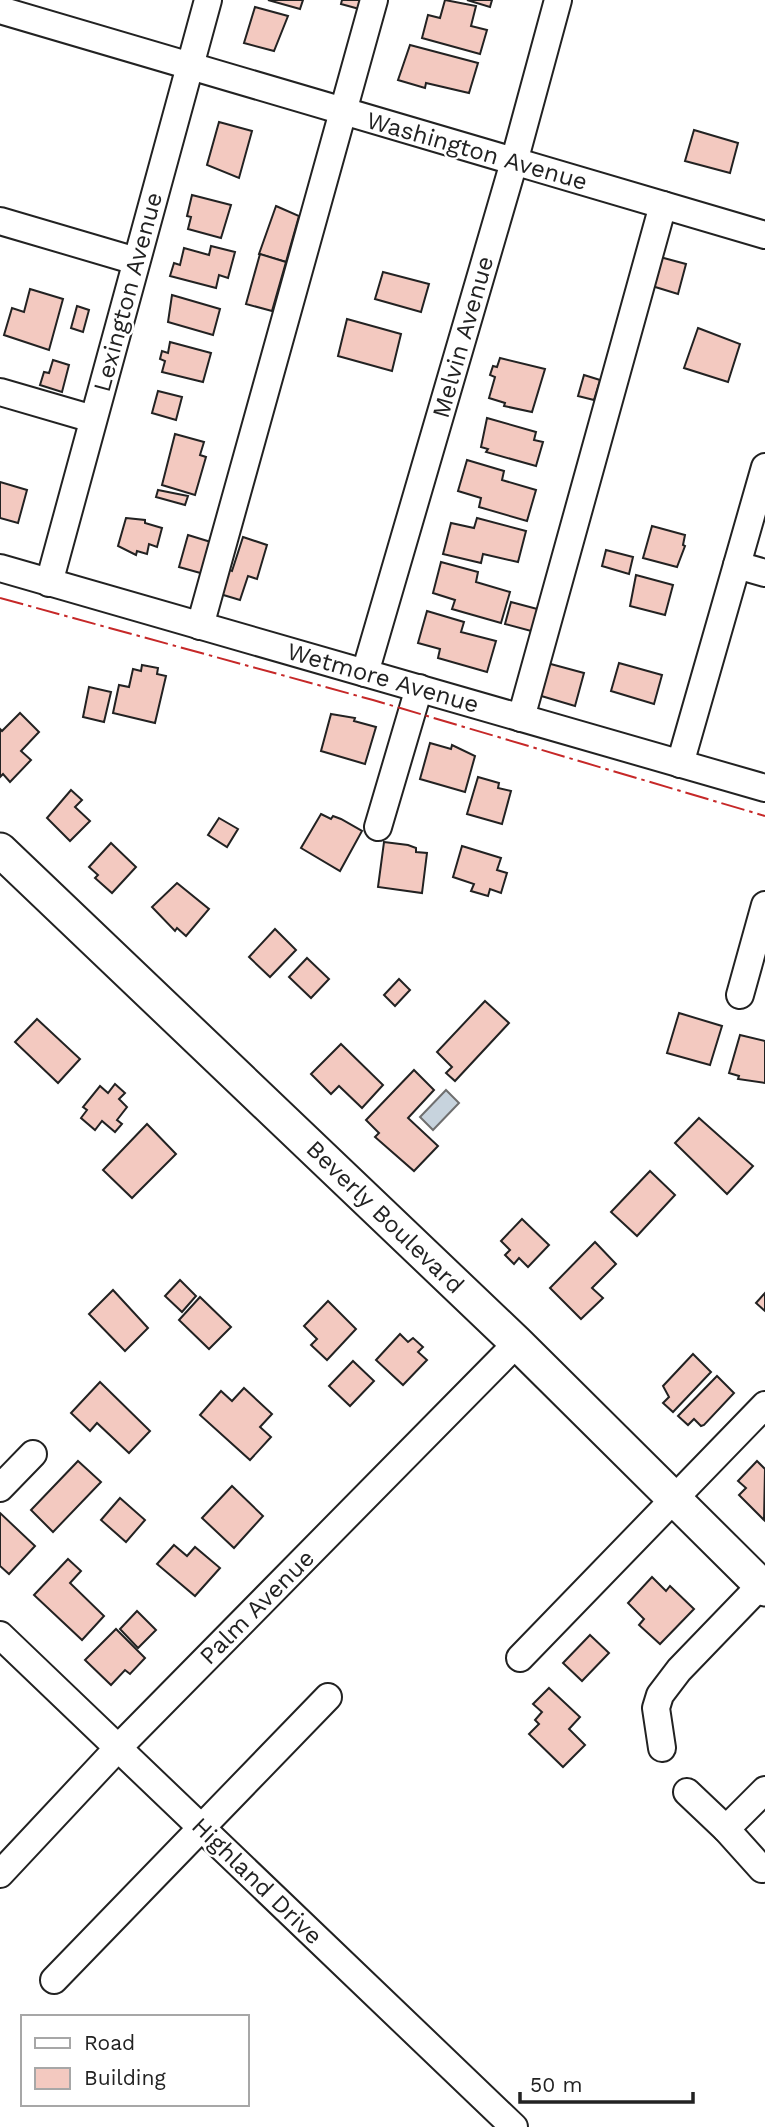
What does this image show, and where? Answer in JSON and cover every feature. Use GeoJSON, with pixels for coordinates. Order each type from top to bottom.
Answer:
{"type":"FeatureCollection","features":[{"type":"Feature","properties":{"kind":"main road","name":"Beverly Boulevard"},"geometry":{"type":"LineString","coordinates":[[0,850],[517,1343],[763,1587]]}},
{"type":"Feature","properties":{"kind":"street","name":"Lexington Avenue"},"geometry":{"type":"LineString","coordinates":[[49,583],[208,0]]}},
{"type":"Feature","properties":{"kind":"street"},"geometry":{"type":"LineString","coordinates":[[200,626],[374,0]]}},
{"type":"Feature","properties":{"kind":"street","name":"Melvin Avenue"},"geometry":{"type":"LineString","coordinates":[[365,673],[514,162],[558,0]]}},
{"type":"Feature","properties":{"kind":"street","name":"Washington Avenue"},"geometry":{"type":"LineString","coordinates":[[0,10],[190,68],[765,234]]}},
{"type":"Feature","properties":{"kind":"street"},"geometry":{"type":"LineString","coordinates":[[521,718],[663,205]]}},
{"type":"Feature","properties":{"kind":"street"},"geometry":{"type":"LineString","coordinates":[[0,221],[136,261]]}},
{"type":"Feature","properties":{"kind":"street"},"geometry":{"type":"LineString","coordinates":[[0,392],[93,419]]}},
{"type":"Feature","properties":{"kind":"street"},"geometry":{"type":"LineString","coordinates":[[680,764],[765,467]]}},
{"type":"Feature","properties":{"kind":"street"},"geometry":{"type":"LineString","coordinates":[[737,565],[765,573]]}},
{"type":"Feature","properties":{"kind":"street","name":"Wetmore Avenue"},"geometry":{"type":"LineString","coordinates":[[0,568],[765,789]]}},
{"type":"Feature","properties":{"kind":"street"},"geometry":{"type":"LineString","coordinates":[[378,827],[419,688]]}},
{"type":"Feature","properties":{"kind":"street"},"geometry":{"type":"LineString","coordinates":[[740,995],[765,905]]}},
{"type":"Feature","properties":{"kind":"street","name":"Palm Avenue"},"geometry":{"type":"LineString","coordinates":[[0,1874],[117,1748],[517,1343]]}},
{"type":"Feature","properties":{"kind":"street"},"geometry":{"type":"LineString","coordinates":[[520,1658],[765,1405]]}},
{"type":"Feature","properties":{"kind":"street"},"geometry":{"type":"LineString","coordinates":[[0,1488],[33,1454]]}},
{"type":"Feature","properties":{"kind":"street"},"geometry":{"type":"LineString","coordinates":[[662,1748],[656,1708],[660,1695],[678,1670],[763,1587]]}},
{"type":"Feature","properties":{"kind":"street","name":"Highland Drive"},"geometry":{"type":"LineString","coordinates":[[0,1635],[514,2127]]}},
{"type":"Feature","properties":{"kind":"street"},"geometry":{"type":"LineString","coordinates":[[54,1980],[203,1830],[328,1697]]}},
{"type":"Feature","properties":{"kind":"street"},"geometry":{"type":"LineString","coordinates":[[726,1829],[765,1790]]}},
{"type":"Feature","properties":{"kind":"street"},"geometry":{"type":"LineString","coordinates":[[687,1792],[726,1829],[762,1869]]}},
{"type":"Feature","properties":{"kind":"shaded area"},"geometry":{"type":"Polygon","coordinates":[[[446,1090],[459,1103],[433,1130],[420,1117],[446,1090]]]}},
{"type":"Feature","properties":{"kind":"building"},"geometry":{"type":"Polygon","coordinates":[[[268,0],[303,0],[300,9],[268,0]]]}},
{"type":"Feature","properties":{"kind":"building"},"geometry":{"type":"Polygon","coordinates":[[[342,0],[366,0],[363,10],[341,4],[342,0]]]}},
{"type":"Feature","properties":{"kind":"building"},"geometry":{"type":"Polygon","coordinates":[[[445,0],[476,6],[471,26],[487,30],[480,54],[422,38],[428,15],[440,18],[445,0]]]}},
{"type":"Feature","properties":{"kind":"building"},"geometry":{"type":"Polygon","coordinates":[[[467,0],[492,0],[490,7],[467,0]]]}},
{"type":"Feature","properties":{"kind":"building"},"geometry":{"type":"Polygon","coordinates":[[[255,7],[288,16],[274,51],[244,43],[255,7]]]}},
{"type":"Feature","properties":{"kind":"building"},"geometry":{"type":"Polygon","coordinates":[[[410,45],[478,63],[469,93],[426,83],[425,88],[398,80],[410,45]]]}},
{"type":"Feature","properties":{"kind":"building"},"geometry":{"type":"Polygon","coordinates":[[[219,122],[252,131],[239,178],[207,165],[219,122]]]}},
{"type":"Feature","properties":{"kind":"building"},"geometry":{"type":"Polygon","coordinates":[[[694,130],[738,143],[730,173],[685,161],[694,130]]]}},
{"type":"Feature","properties":{"kind":"building"},"geometry":{"type":"Polygon","coordinates":[[[192,195],[231,205],[221,238],[188,229],[191,217],[187,216],[192,195]]]}},
{"type":"Feature","properties":{"kind":"building"},"geometry":{"type":"Polygon","coordinates":[[[276,206],[299,216],[286,262],[259,254],[276,206]]]}},
{"type":"Feature","properties":{"kind":"building"},"geometry":{"type":"Polygon","coordinates":[[[211,246],[235,252],[228,278],[219,275],[216,288],[170,276],[174,263],[180,265],[184,248],[209,255],[211,246]]]}},
{"type":"Feature","properties":{"kind":"building"},"geometry":{"type":"Polygon","coordinates":[[[260,254],[286,262],[272,311],[246,304],[260,254]]]}},
{"type":"Feature","properties":{"kind":"building"},"geometry":{"type":"Polygon","coordinates":[[[660,257],[686,264],[678,294],[652,286],[660,257]]]}},
{"type":"Feature","properties":{"kind":"building"},"geometry":{"type":"Polygon","coordinates":[[[383,272],[429,284],[421,312],[375,299],[383,272]]]}},
{"type":"Feature","properties":{"kind":"building"},"geometry":{"type":"Polygon","coordinates":[[[30,289],[63,299],[49,350],[4,335],[12,308],[24,312],[30,289]]]}},
{"type":"Feature","properties":{"kind":"building"},"geometry":{"type":"Polygon","coordinates":[[[172,295],[220,309],[213,335],[168,322],[172,295]]]}},
{"type":"Feature","properties":{"kind":"building"},"geometry":{"type":"Polygon","coordinates":[[[77,306],[89,310],[83,332],[71,328],[77,306]]]}},
{"type":"Feature","properties":{"kind":"building"},"geometry":{"type":"Polygon","coordinates":[[[347,319],[401,334],[392,371],[338,356],[347,319]]]}},
{"type":"Feature","properties":{"kind":"building"},"geometry":{"type":"Polygon","coordinates":[[[698,328],[740,344],[728,382],[684,368],[698,328]]]}},
{"type":"Feature","properties":{"kind":"building"},"geometry":{"type":"Polygon","coordinates":[[[170,342],[211,353],[203,382],[162,372],[165,361],[160,359],[162,351],[168,353],[170,342]]]}},
{"type":"Feature","properties":{"kind":"building"},"geometry":{"type":"Polygon","coordinates":[[[500,358],[545,369],[532,412],[504,406],[505,403],[489,398],[495,377],[490,375],[500,358]]]}},
{"type":"Feature","properties":{"kind":"building"},"geometry":{"type":"Polygon","coordinates":[[[53,360],[69,365],[62,392],[40,385],[44,372],[49,373],[53,360]]]}},
{"type":"Feature","properties":{"kind":"building"},"geometry":{"type":"Polygon","coordinates":[[[584,375],[600,380],[594,400],[578,396],[584,375]]]}},
{"type":"Feature","properties":{"kind":"building"},"geometry":{"type":"Polygon","coordinates":[[[158,391],[182,397],[176,420],[152,413],[158,391]]]}},
{"type":"Feature","properties":{"kind":"building"},"geometry":{"type":"Polygon","coordinates":[[[487,418],[536,432],[534,440],[543,442],[536,466],[486,452],[488,449],[481,447],[487,418]]]}},
{"type":"Feature","properties":{"kind":"building"},"geometry":{"type":"Polygon","coordinates":[[[175,434],[204,442],[200,455],[206,457],[195,495],[162,485],[175,434]]]}},
{"type":"Feature","properties":{"kind":"building"},"geometry":{"type":"Polygon","coordinates":[[[467,460],[504,471],[502,480],[536,490],[527,521],[479,507],[481,498],[458,491],[467,460]]]}},
{"type":"Feature","properties":{"kind":"building"},"geometry":{"type":"Polygon","coordinates":[[[0,482],[27,490],[18,523],[0,518],[0,482]]]}},
{"type":"Feature","properties":{"kind":"building"},"geometry":{"type":"Polygon","coordinates":[[[158,490],[188,496],[185,505],[156,497],[158,490]]]}},
{"type":"Feature","properties":{"kind":"building"},"geometry":{"type":"Polygon","coordinates":[[[126,518],[145,520],[145,523],[162,528],[157,547],[149,544],[147,554],[137,551],[136,555],[118,546],[126,518]]]}},
{"type":"Feature","properties":{"kind":"building"},"geometry":{"type":"Polygon","coordinates":[[[477,518],[526,531],[518,562],[483,554],[481,563],[443,554],[451,523],[474,528],[477,518]]]}},
{"type":"Feature","properties":{"kind":"building"},"geometry":{"type":"Polygon","coordinates":[[[652,526],[685,535],[685,546],[677,567],[643,558],[652,526]]]}},
{"type":"Feature","properties":{"kind":"building"},"geometry":{"type":"Polygon","coordinates":[[[188,535],[214,543],[204,574],[179,567],[188,535]]]}},
{"type":"Feature","properties":{"kind":"building"},"geometry":{"type":"Polygon","coordinates":[[[243,537],[267,545],[257,579],[248,576],[240,600],[220,594],[227,569],[232,571],[243,537]]]}},
{"type":"Feature","properties":{"kind":"building"},"geometry":{"type":"Polygon","coordinates":[[[606,550],[633,557],[629,574],[602,566],[606,550]]]}},
{"type":"Feature","properties":{"kind":"building"},"geometry":{"type":"Polygon","coordinates":[[[441,562],[478,572],[476,582],[510,592],[501,623],[452,609],[455,600],[433,593],[441,562]]]}},
{"type":"Feature","properties":{"kind":"building"},"geometry":{"type":"Polygon","coordinates":[[[636,575],[673,585],[665,615],[630,606],[636,575]]]}},
{"type":"Feature","properties":{"kind":"building"},"geometry":{"type":"Polygon","coordinates":[[[511,602],[541,610],[535,632],[505,624],[511,602]]]}},
{"type":"Feature","properties":{"kind":"building"},"geometry":{"type":"Polygon","coordinates":[[[427,611],[464,622],[461,632],[496,641],[487,672],[438,658],[440,649],[418,643],[427,611]]]}},
{"type":"Feature","properties":{"kind":"building"},"geometry":{"type":"Polygon","coordinates":[[[547,663],[584,673],[575,706],[538,695],[547,663]]]}},
{"type":"Feature","properties":{"kind":"building"},"geometry":{"type":"Polygon","coordinates":[[[619,663],[662,675],[654,704],[611,691],[619,663]]]}},
{"type":"Feature","properties":{"kind":"building"},"geometry":{"type":"Polygon","coordinates":[[[142,665],[158,668],[157,674],[166,676],[155,723],[113,713],[119,685],[129,687],[133,669],[141,671],[142,665]]]}},
{"type":"Feature","properties":{"kind":"building"},"geometry":{"type":"Polygon","coordinates":[[[89,687],[111,692],[104,722],[83,717],[89,687]]]}},
{"type":"Feature","properties":{"kind":"building"},"geometry":{"type":"Polygon","coordinates":[[[20,713],[39,732],[21,751],[31,760],[10,782],[3,774],[0,777],[0,729],[2,731],[20,713]]]}},
{"type":"Feature","properties":{"kind":"building"},"geometry":{"type":"Polygon","coordinates":[[[331,714],[355,718],[354,721],[376,727],[365,764],[321,751],[331,714]]]}},
{"type":"Feature","properties":{"kind":"building"},"geometry":{"type":"Polygon","coordinates":[[[430,743],[451,749],[452,745],[475,756],[465,792],[420,779],[430,743]]]}},
{"type":"Feature","properties":{"kind":"building"},"geometry":{"type":"Polygon","coordinates":[[[478,777],[499,783],[498,788],[511,791],[502,824],[467,814],[478,777]]]}},
{"type":"Feature","properties":{"kind":"building"},"geometry":{"type":"Polygon","coordinates":[[[71,790],[82,800],[75,807],[90,821],[70,841],[47,818],[71,790]]]}},
{"type":"Feature","properties":{"kind":"building"},"geometry":{"type":"Polygon","coordinates":[[[321,814],[331,819],[333,816],[341,819],[362,831],[340,871],[301,848],[321,814]]]}},
{"type":"Feature","properties":{"kind":"building"},"geometry":{"type":"Polygon","coordinates":[[[219,818],[238,829],[227,847],[208,835],[219,818]]]}},
{"type":"Feature","properties":{"kind":"building"},"geometry":{"type":"Polygon","coordinates":[[[384,842],[408,845],[416,848],[416,852],[427,853],[422,893],[378,887],[384,842]]]}},
{"type":"Feature","properties":{"kind":"building"},"geometry":{"type":"Polygon","coordinates":[[[111,843],[136,867],[112,893],[95,878],[98,875],[89,867],[111,843]]]}},
{"type":"Feature","properties":{"kind":"building"},"geometry":{"type":"Polygon","coordinates":[[[462,846],[501,858],[497,870],[507,873],[501,893],[490,889],[488,896],[471,891],[474,884],[453,877],[462,846]]]}},
{"type":"Feature","properties":{"kind":"building"},"geometry":{"type":"Polygon","coordinates":[[[177,883],[209,909],[186,936],[177,928],[175,931],[152,907],[177,883]]]}},
{"type":"Feature","properties":{"kind":"building"},"geometry":{"type":"Polygon","coordinates":[[[275,929],[296,950],[270,977],[249,957],[275,929]]]}},
{"type":"Feature","properties":{"kind":"building"},"geometry":{"type":"Polygon","coordinates":[[[307,958],[329,979],[311,998],[289,977],[307,958]]]}},
{"type":"Feature","properties":{"kind":"building"},"geometry":{"type":"Polygon","coordinates":[[[399,979],[410,990],[395,1006],[384,995],[399,979]]]}},
{"type":"Feature","properties":{"kind":"building"},"geometry":{"type":"Polygon","coordinates":[[[485,1001],[509,1023],[455,1081],[446,1073],[452,1067],[437,1052],[485,1001]]]}},
{"type":"Feature","properties":{"kind":"building"},"geometry":{"type":"Polygon","coordinates":[[[679,1013],[722,1026],[710,1065],[667,1053],[679,1013]]]}},
{"type":"Feature","properties":{"kind":"building"},"geometry":{"type":"Polygon","coordinates":[[[37,1019],[80,1059],[58,1083],[15,1042],[37,1019]]]}},
{"type":"Feature","properties":{"kind":"building"},"geometry":{"type":"Polygon","coordinates":[[[740,1035],[765,1041],[765,1083],[738,1079],[739,1076],[729,1073],[740,1035]]]}},
{"type":"Feature","properties":{"kind":"building"},"geometry":{"type":"Polygon","coordinates":[[[341,1044],[383,1085],[362,1108],[339,1086],[331,1094],[311,1074],[341,1044]]]}},
{"type":"Feature","properties":{"kind":"building"},"geometry":{"type":"Polygon","coordinates":[[[414,1070],[434,1090],[408,1118],[438,1146],[414,1171],[375,1137],[379,1133],[366,1120],[414,1070]]]}},
{"type":"Feature","properties":{"kind":"building"},"geometry":{"type":"Polygon","coordinates":[[[115,1084],[125,1093],[119,1099],[127,1107],[117,1120],[122,1124],[115,1132],[102,1121],[95,1130],[81,1118],[87,1110],[83,1107],[100,1086],[108,1093],[115,1084]]]}},
{"type":"Feature","properties":{"kind":"building"},"geometry":{"type":"Polygon","coordinates":[[[699,1118],[753,1166],[727,1194],[675,1143],[699,1118]]]}},
{"type":"Feature","properties":{"kind":"building"},"geometry":{"type":"Polygon","coordinates":[[[147,1124],[176,1154],[132,1198],[103,1170],[147,1124]]]}},
{"type":"Feature","properties":{"kind":"building"},"geometry":{"type":"Polygon","coordinates":[[[650,1171],[675,1195],[637,1236],[611,1212],[650,1171]]]}},
{"type":"Feature","properties":{"kind":"building"},"geometry":{"type":"Polygon","coordinates":[[[522,1219],[549,1245],[528,1267],[519,1258],[514,1264],[505,1255],[510,1250],[501,1241],[522,1219]]]}},
{"type":"Feature","properties":{"kind":"building"},"geometry":{"type":"Polygon","coordinates":[[[595,1242],[616,1264],[592,1288],[603,1298],[581,1319],[550,1288],[595,1242]]]}},
{"type":"Feature","properties":{"kind":"building"},"geometry":{"type":"Polygon","coordinates":[[[180,1280],[196,1296],[182,1312],[165,1296],[180,1280]]]}},
{"type":"Feature","properties":{"kind":"building"},"geometry":{"type":"Polygon","coordinates":[[[113,1290],[148,1328],[125,1351],[89,1314],[113,1290]]]}},
{"type":"Feature","properties":{"kind":"building"},"geometry":{"type":"Polygon","coordinates":[[[765,1293],[765,1311],[756,1303],[765,1293]]]}},
{"type":"Feature","properties":{"kind":"building"},"geometry":{"type":"Polygon","coordinates":[[[200,1297],[231,1327],[209,1349],[179,1320],[200,1297]]]}},
{"type":"Feature","properties":{"kind":"building"},"geometry":{"type":"Polygon","coordinates":[[[328,1301],[356,1329],[327,1360],[311,1345],[317,1339],[304,1326],[328,1301]]]}},
{"type":"Feature","properties":{"kind":"building"},"geometry":{"type":"Polygon","coordinates":[[[400,1334],[408,1342],[413,1338],[423,1347],[418,1352],[427,1360],[403,1385],[376,1360],[400,1334]]]}},
{"type":"Feature","properties":{"kind":"building"},"geometry":{"type":"Polygon","coordinates":[[[693,1354],[711,1372],[673,1412],[663,1403],[669,1397],[663,1386],[693,1354]]]}},
{"type":"Feature","properties":{"kind":"building"},"geometry":{"type":"Polygon","coordinates":[[[353,1361],[374,1381],[350,1406],[329,1386],[353,1361]]]}},
{"type":"Feature","properties":{"kind":"building"},"geometry":{"type":"Polygon","coordinates":[[[717,1376],[734,1393],[704,1425],[701,1426],[694,1419],[688,1425],[678,1416],[717,1376]]]}},
{"type":"Feature","properties":{"kind":"building"},"geometry":{"type":"Polygon","coordinates":[[[100,1382],[150,1431],[129,1453],[97,1423],[90,1431],[71,1413],[100,1382]]]}},
{"type":"Feature","properties":{"kind":"building"},"geometry":{"type":"Polygon","coordinates":[[[244,1388],[272,1414],[260,1427],[271,1437],[250,1460],[200,1415],[221,1391],[232,1401],[244,1388]]]}},
{"type":"Feature","properties":{"kind":"building"},"geometry":{"type":"Polygon","coordinates":[[[78,1461],[101,1482],[53,1532],[31,1510],[78,1461]]]}},
{"type":"Feature","properties":{"kind":"building"},"geometry":{"type":"Polygon","coordinates":[[[757,1461],[765,1469],[764,1520],[739,1495],[746,1488],[738,1481],[757,1461]]]}},
{"type":"Feature","properties":{"kind":"building"},"geometry":{"type":"Polygon","coordinates":[[[232,1486],[263,1516],[234,1548],[202,1518],[232,1486]]]}},
{"type":"Feature","properties":{"kind":"building"},"geometry":{"type":"Polygon","coordinates":[[[120,1498],[145,1520],[126,1542],[101,1520],[120,1498]]]}},
{"type":"Feature","properties":{"kind":"building"},"geometry":{"type":"Polygon","coordinates":[[[0,1513],[35,1546],[9,1574],[0,1566],[0,1513]]]}},
{"type":"Feature","properties":{"kind":"building"},"geometry":{"type":"Polygon","coordinates":[[[174,1545],[187,1556],[195,1547],[220,1568],[195,1596],[157,1564],[174,1545]]]}},
{"type":"Feature","properties":{"kind":"building"},"geometry":{"type":"Polygon","coordinates":[[[68,1559],[81,1571],[70,1583],[104,1616],[82,1640],[34,1595],[68,1559]]]}},
{"type":"Feature","properties":{"kind":"building"},"geometry":{"type":"Polygon","coordinates":[[[652,1577],[666,1591],[670,1586],[694,1609],[660,1644],[639,1625],[644,1619],[628,1603],[652,1577]]]}},
{"type":"Feature","properties":{"kind":"building"},"geometry":{"type":"Polygon","coordinates":[[[137,1611],[156,1630],[138,1648],[120,1629],[137,1611]]]}},
{"type":"Feature","properties":{"kind":"building"},"geometry":{"type":"Polygon","coordinates":[[[116,1629],[145,1658],[130,1674],[125,1670],[111,1685],[85,1660],[116,1629]]]}},
{"type":"Feature","properties":{"kind":"building"},"geometry":{"type":"Polygon","coordinates":[[[590,1635],[609,1653],[582,1681],[563,1663],[590,1635]]]}},
{"type":"Feature","properties":{"kind":"building"},"geometry":{"type":"Polygon","coordinates":[[[549,1688],[580,1717],[569,1729],[585,1745],[563,1767],[529,1734],[539,1724],[535,1720],[542,1712],[533,1704],[549,1688]]]}},
{"type":"Feature","properties":{"kind":"power"},"geometry":{"type":"LineString","coordinates":[[0,598],[373,700],[765,816]]}}]}
